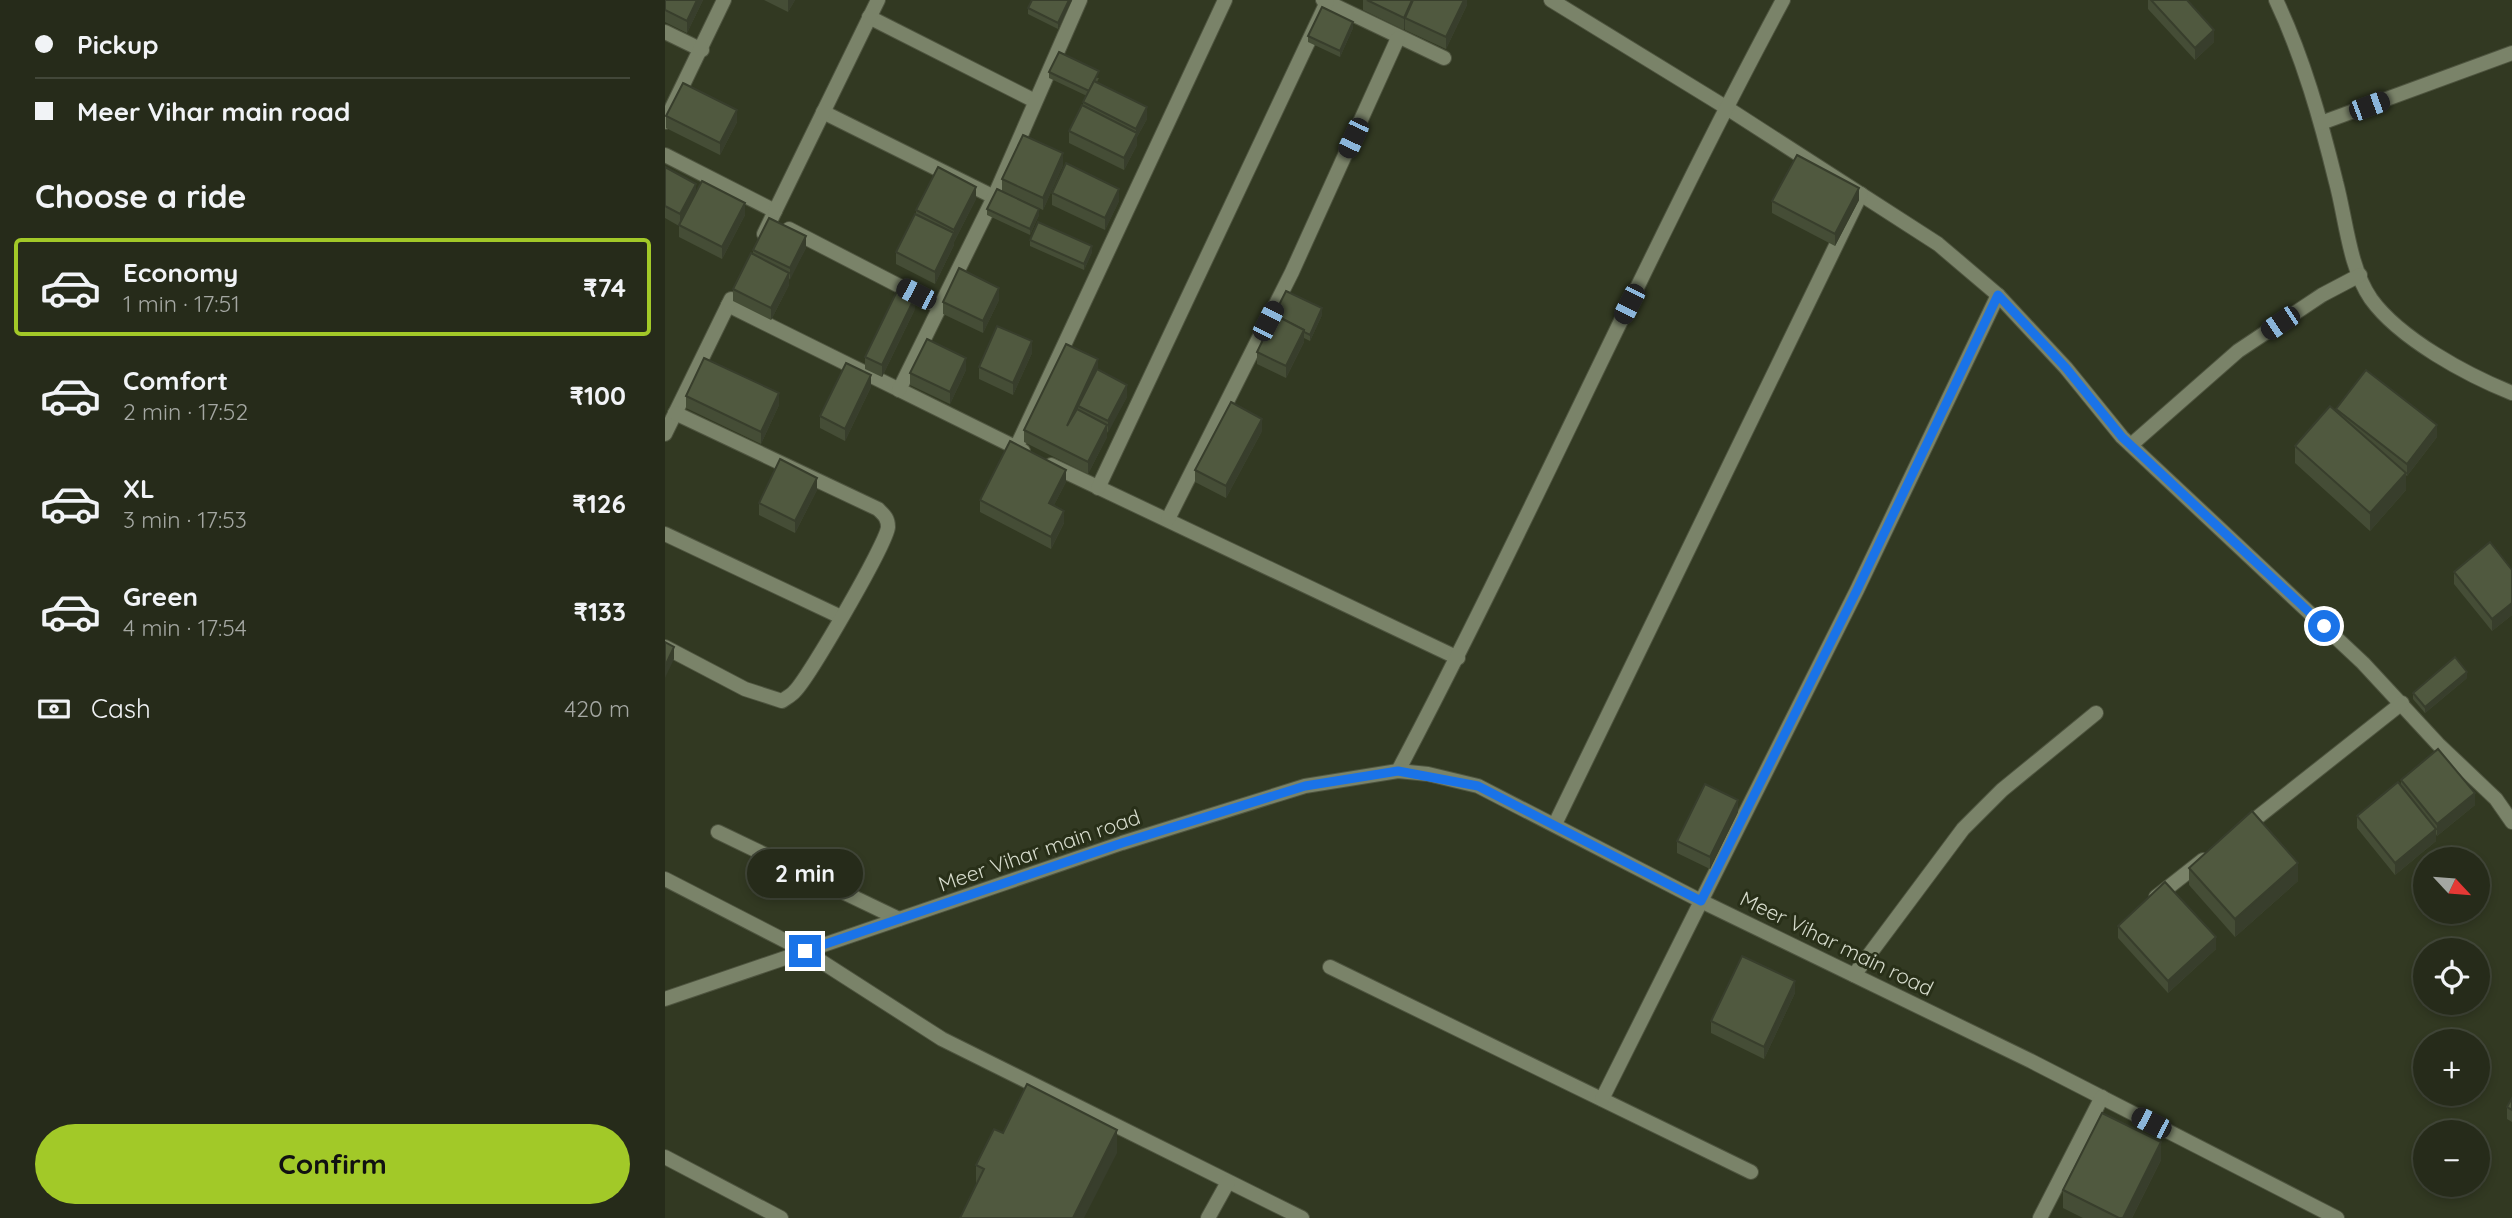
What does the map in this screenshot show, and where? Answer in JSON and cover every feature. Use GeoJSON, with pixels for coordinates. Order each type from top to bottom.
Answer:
{"type":"FeatureCollection","features":[{"type":"Feature","properties":{"kind":"street"},"geometry":{"type":"LineString","coordinates":[[665,122],[724,0]]}},
{"type":"Feature","properties":{"kind":"street"},"geometry":{"type":"LineString","coordinates":[[759,244],[878,0]]}},
{"type":"Feature","properties":{"kind":"street"},"geometry":{"type":"LineString","coordinates":[[899,390],[995,197],[1080,0]]}},
{"type":"Feature","properties":{"kind":"street"},"geometry":{"type":"LineString","coordinates":[[1016,448],[1225,0]]}},
{"type":"Feature","properties":{"kind":"street"},"geometry":{"type":"LineString","coordinates":[[1551,0],[1727,108],[1938,244],[1998,295],[2131,445],[2363,663],[2438,744],[2496,799],[2512,822]]}},
{"type":"Feature","properties":{"kind":"street"},"geometry":{"type":"LineString","coordinates":[[1398,771],[1458,658],[1548,467],[1783,0]]}},
{"type":"Feature","properties":{"kind":"street"},"geometry":{"type":"LineString","coordinates":[[2276,0],[2321,123],[2360,275],[2372,299],[2415,340],[2448,361],[2512,393]]}},
{"type":"Feature","properties":{"kind":"street"},"geometry":{"type":"LineString","coordinates":[[1098,488],[1325,1],[1444,58]]}},
{"type":"Feature","properties":{"kind":"street"},"geometry":{"type":"LineString","coordinates":[[869,17],[1035,101]]}},
{"type":"Feature","properties":{"kind":"street"},"geometry":{"type":"LineString","coordinates":[[665,32],[702,50]]}},
{"type":"Feature","properties":{"kind":"street"},"geometry":{"type":"LineString","coordinates":[[1168,519],[1292,272],[1398,38]]}},
{"type":"Feature","properties":{"kind":"street"},"geometry":{"type":"LineString","coordinates":[[2321,123],[2512,53]]}},
{"type":"Feature","properties":{"kind":"street"},"geometry":{"type":"LineString","coordinates":[[823,113],[995,197]]}},
{"type":"Feature","properties":{"kind":"street"},"geometry":{"type":"LineString","coordinates":[[665,155],[940,307]]}},
{"type":"Feature","properties":{"kind":"street"},"geometry":{"type":"LineString","coordinates":[[1555,824],[1861,194]]}},
{"type":"Feature","properties":{"kind":"street"},"geometry":{"type":"LineString","coordinates":[[2131,445],[2238,351],[2322,295],[2360,275]]}},
{"type":"Feature","properties":{"kind":"street"},"geometry":{"type":"LineString","coordinates":[[665,434],[740,281]]}},
{"type":"Feature","properties":{"kind":"street"},"geometry":{"type":"LineString","coordinates":[[1602,1099],[1857,590],[1998,295]]}},
{"type":"Feature","properties":{"kind":"street"},"geometry":{"type":"LineString","coordinates":[[728,305],[1098,488],[1458,658]]}},
{"type":"Feature","properties":{"kind":"street"},"geometry":{"type":"LineString","coordinates":[[665,647],[745,689],[782,701],[796,691],[841,617],[884,543],[888,524],[886,516],[878,509],[675,413]]}},
{"type":"Feature","properties":{"kind":"street"},"geometry":{"type":"LineString","coordinates":[[665,534],[841,617]]}},
{"type":"Feature","properties":{"kind":"street"},"geometry":{"type":"LineString","coordinates":[[2140,910],[2402,703]]}},
{"type":"Feature","properties":{"kind":"street"},"geometry":{"type":"LineString","coordinates":[[1854,975],[1963,829],[2001,790],[2096,713]]}},
{"type":"Feature","properties":{"kind":"street","name":"Meer Vihar main road"},"geometry":{"type":"LineString","coordinates":[[665,999],[1122,843],[1305,786],[1398,771],[1478,786],[1701,901],[2102,1097],[2337,1218]]}},
{"type":"Feature","properties":{"kind":"street"},"geometry":{"type":"LineString","coordinates":[[718,832],[899,919]]}},
{"type":"Feature","properties":{"kind":"street"},"geometry":{"type":"LineString","coordinates":[[665,879],[805,951],[942,1039],[1302,1218]]}},
{"type":"Feature","properties":{"kind":"street"},"geometry":{"type":"LineString","coordinates":[[1330,967],[1751,1172]]}},
{"type":"Feature","properties":{"kind":"street"},"geometry":{"type":"LineString","coordinates":[[2040,1218],[2102,1097]]}},
{"type":"Feature","properties":{"kind":"street"},"geometry":{"type":"LineString","coordinates":[[665,1157],[781,1218]]}},
{"type":"Feature","properties":{"kind":"street"},"geometry":{"type":"LineString","coordinates":[[1208,1218],[1229,1182]]}},
{"type":"Feature","properties":{"kind":"building"},"geometry":{"type":"Polygon","coordinates":[[[665,0],[697,0],[687,21],[665,10],[665,0]]]}},
{"type":"Feature","properties":{"kind":"building"},"geometry":{"type":"Polygon","coordinates":[[[1032,0],[1069,0],[1058,23],[1028,8],[1032,0]]]}},
{"type":"Feature","properties":{"kind":"building"},"geometry":{"type":"Polygon","coordinates":[[[1367,0],[1412,0],[1404,18],[1367,0]]]}},
{"type":"Feature","properties":{"kind":"building"},"geometry":{"type":"Polygon","coordinates":[[[1413,0],[1464,0],[1446,37],[1405,18],[1413,0]]]}},
{"type":"Feature","properties":{"kind":"building"},"geometry":{"type":"Polygon","coordinates":[[[2151,0],[2187,0],[2214,30],[2195,48],[2151,0]]]}},
{"type":"Feature","properties":{"kind":"building"},"geometry":{"type":"Polygon","coordinates":[[[1322,7],[1353,22],[1340,51],[1308,36],[1322,7]]]}},
{"type":"Feature","properties":{"kind":"building"},"geometry":{"type":"Polygon","coordinates":[[[1059,52],[1099,71],[1089,91],[1049,72],[1059,52]]]}},
{"type":"Feature","properties":{"kind":"building"},"geometry":{"type":"Polygon","coordinates":[[[1094,81],[1147,107],[1136,129],[1083,102],[1094,81]]]}},
{"type":"Feature","properties":{"kind":"building"},"geometry":{"type":"Polygon","coordinates":[[[683,83],[737,110],[720,143],[666,116],[683,83]]]}},
{"type":"Feature","properties":{"kind":"building"},"geometry":{"type":"Polygon","coordinates":[[[1082,105],[1137,133],[1124,158],[1069,131],[1082,105]]]}},
{"type":"Feature","properties":{"kind":"building"},"geometry":{"type":"Polygon","coordinates":[[[1023,135],[1063,153],[1043,198],[1002,179],[1023,135]]]}},
{"type":"Feature","properties":{"kind":"building"},"geometry":{"type":"Polygon","coordinates":[[[1797,155],[1859,188],[1835,234],[1772,201],[1797,155]]]}},
{"type":"Feature","properties":{"kind":"building"},"geometry":{"type":"Polygon","coordinates":[[[1066,163],[1119,189],[1105,218],[1052,193],[1066,163]]]}},
{"type":"Feature","properties":{"kind":"building"},"geometry":{"type":"Polygon","coordinates":[[[665,167],[696,184],[680,214],[665,206],[665,167]]]}},
{"type":"Feature","properties":{"kind":"building"},"geometry":{"type":"Polygon","coordinates":[[[938,167],[976,187],[954,230],[916,210],[938,167]]]}},
{"type":"Feature","properties":{"kind":"building"},"geometry":{"type":"Polygon","coordinates":[[[702,181],[745,203],[722,247],[679,225],[702,181]]]}},
{"type":"Feature","properties":{"kind":"building"},"geometry":{"type":"Polygon","coordinates":[[[997,189],[1039,209],[1030,229],[987,209],[997,189]]]}},
{"type":"Feature","properties":{"kind":"building"},"geometry":{"type":"Polygon","coordinates":[[[915,214],[954,233],[935,272],[896,252],[915,214]]]}},
{"type":"Feature","properties":{"kind":"building"},"geometry":{"type":"Polygon","coordinates":[[[769,218],[806,236],[790,268],[753,250],[769,218]]]}},
{"type":"Feature","properties":{"kind":"building"},"geometry":{"type":"Polygon","coordinates":[[[1038,222],[1092,246],[1084,264],[1030,240],[1038,222]]]}},
{"type":"Feature","properties":{"kind":"building"},"geometry":{"type":"Polygon","coordinates":[[[751,253],[789,273],[771,308],[733,289],[751,253]]]}},
{"type":"Feature","properties":{"kind":"building"},"geometry":{"type":"Polygon","coordinates":[[[959,268],[999,288],[983,321],[943,302],[959,268]]]}},
{"type":"Feature","properties":{"kind":"building"},"geometry":{"type":"Polygon","coordinates":[[[898,289],[915,297],[882,365],[865,357],[898,289]]]}},
{"type":"Feature","properties":{"kind":"building"},"geometry":{"type":"Polygon","coordinates":[[[1286,291],[1322,308],[1310,335],[1275,315],[1273,317],[1286,291]]]}},
{"type":"Feature","properties":{"kind":"building"},"geometry":{"type":"Polygon","coordinates":[[[1275,315],[1304,330],[1286,366],[1257,352],[1275,315]]]}},
{"type":"Feature","properties":{"kind":"building"},"geometry":{"type":"Polygon","coordinates":[[[997,326],[1032,341],[1013,383],[979,367],[997,326]]]}},
{"type":"Feature","properties":{"kind":"building"},"geometry":{"type":"Polygon","coordinates":[[[927,339],[966,358],[950,392],[910,373],[927,339]]]}},
{"type":"Feature","properties":{"kind":"building"},"geometry":{"type":"Polygon","coordinates":[[[1066,344],[1098,359],[1067,426],[1077,409],[1107,425],[1088,462],[1024,430],[1066,344]]]}},
{"type":"Feature","properties":{"kind":"building"},"geometry":{"type":"Polygon","coordinates":[[[704,358],[779,393],[761,432],[686,396],[704,358]]]}},
{"type":"Feature","properties":{"kind":"building"},"geometry":{"type":"Polygon","coordinates":[[[846,363],[871,375],[845,429],[820,416],[846,363]]]}},
{"type":"Feature","properties":{"kind":"building"},"geometry":{"type":"Polygon","coordinates":[[[1097,369],[1127,385],[1108,421],[1078,406],[1097,369]]]}},
{"type":"Feature","properties":{"kind":"building"},"geometry":{"type":"Polygon","coordinates":[[[2366,370],[2437,425],[2407,464],[2336,409],[2366,370]]]}},
{"type":"Feature","properties":{"kind":"building"},"geometry":{"type":"Polygon","coordinates":[[[1231,402],[1262,419],[1226,486],[1195,470],[1231,402]]]}},
{"type":"Feature","properties":{"kind":"building"},"geometry":{"type":"Polygon","coordinates":[[[2330,406],[2406,473],[2370,513],[2295,446],[2330,406]]]}},
{"type":"Feature","properties":{"kind":"building"},"geometry":{"type":"Polygon","coordinates":[[[1010,441],[1066,470],[1049,503],[1064,511],[1051,537],[980,500],[1010,441]]]}},
{"type":"Feature","properties":{"kind":"building"},"geometry":{"type":"Polygon","coordinates":[[[780,459],[817,478],[795,521],[759,503],[780,459]]]}},
{"type":"Feature","properties":{"kind":"building"},"geometry":{"type":"Polygon","coordinates":[[[2490,542],[2512,570],[2512,603],[2492,619],[2454,572],[2490,542]]]}},
{"type":"Feature","properties":{"kind":"building"},"geometry":{"type":"Polygon","coordinates":[[[665,642],[674,647],[665,666],[665,642]]]}},
{"type":"Feature","properties":{"kind":"building"},"geometry":{"type":"Polygon","coordinates":[[[2455,657],[2467,672],[2425,707],[2413,693],[2455,657]]]}},
{"type":"Feature","properties":{"kind":"building"},"geometry":{"type":"Polygon","coordinates":[[[2438,749],[2475,793],[2437,824],[2401,780],[2438,749]]]}},
{"type":"Feature","properties":{"kind":"building"},"geometry":{"type":"Polygon","coordinates":[[[2398,782],[2436,829],[2395,863],[2357,816],[2398,782]]]}},
{"type":"Feature","properties":{"kind":"building"},"geometry":{"type":"Polygon","coordinates":[[[1705,784],[1738,800],[1710,857],[1677,841],[1705,784]]]}},
{"type":"Feature","properties":{"kind":"building"},"geometry":{"type":"Polygon","coordinates":[[[2252,811],[2298,863],[2235,919],[2189,868],[2252,811]]]}},
{"type":"Feature","properties":{"kind":"building"},"geometry":{"type":"Polygon","coordinates":[[[2165,882],[2216,937],[2168,981],[2118,926],[2165,882]]]}},
{"type":"Feature","properties":{"kind":"building"},"geometry":{"type":"Polygon","coordinates":[[[1742,956],[1795,981],[1764,1047],[1711,1021],[1742,956]]]}},
{"type":"Feature","properties":{"kind":"building"},"geometry":{"type":"Polygon","coordinates":[[[1027,1084],[1117,1130],[1073,1218],[960,1218],[984,1169],[976,1165],[994,1129],[1003,1133],[1027,1084]]]}},
{"type":"Feature","properties":{"kind":"building"},"geometry":{"type":"Polygon","coordinates":[[[2102,1113],[2161,1142],[2123,1218],[2063,1190],[2102,1113]]]}},
{"type":"Feature","properties":{"kind":"route"},"geometry":{"type":"LineString","coordinates":[[805,951],[1122,843],[1305,786],[1398,771],[1428,774],[1478,786],[1701,901],[1857,590],[1998,295],[2066,368],[2122,437],[2324,626]]}}]}
